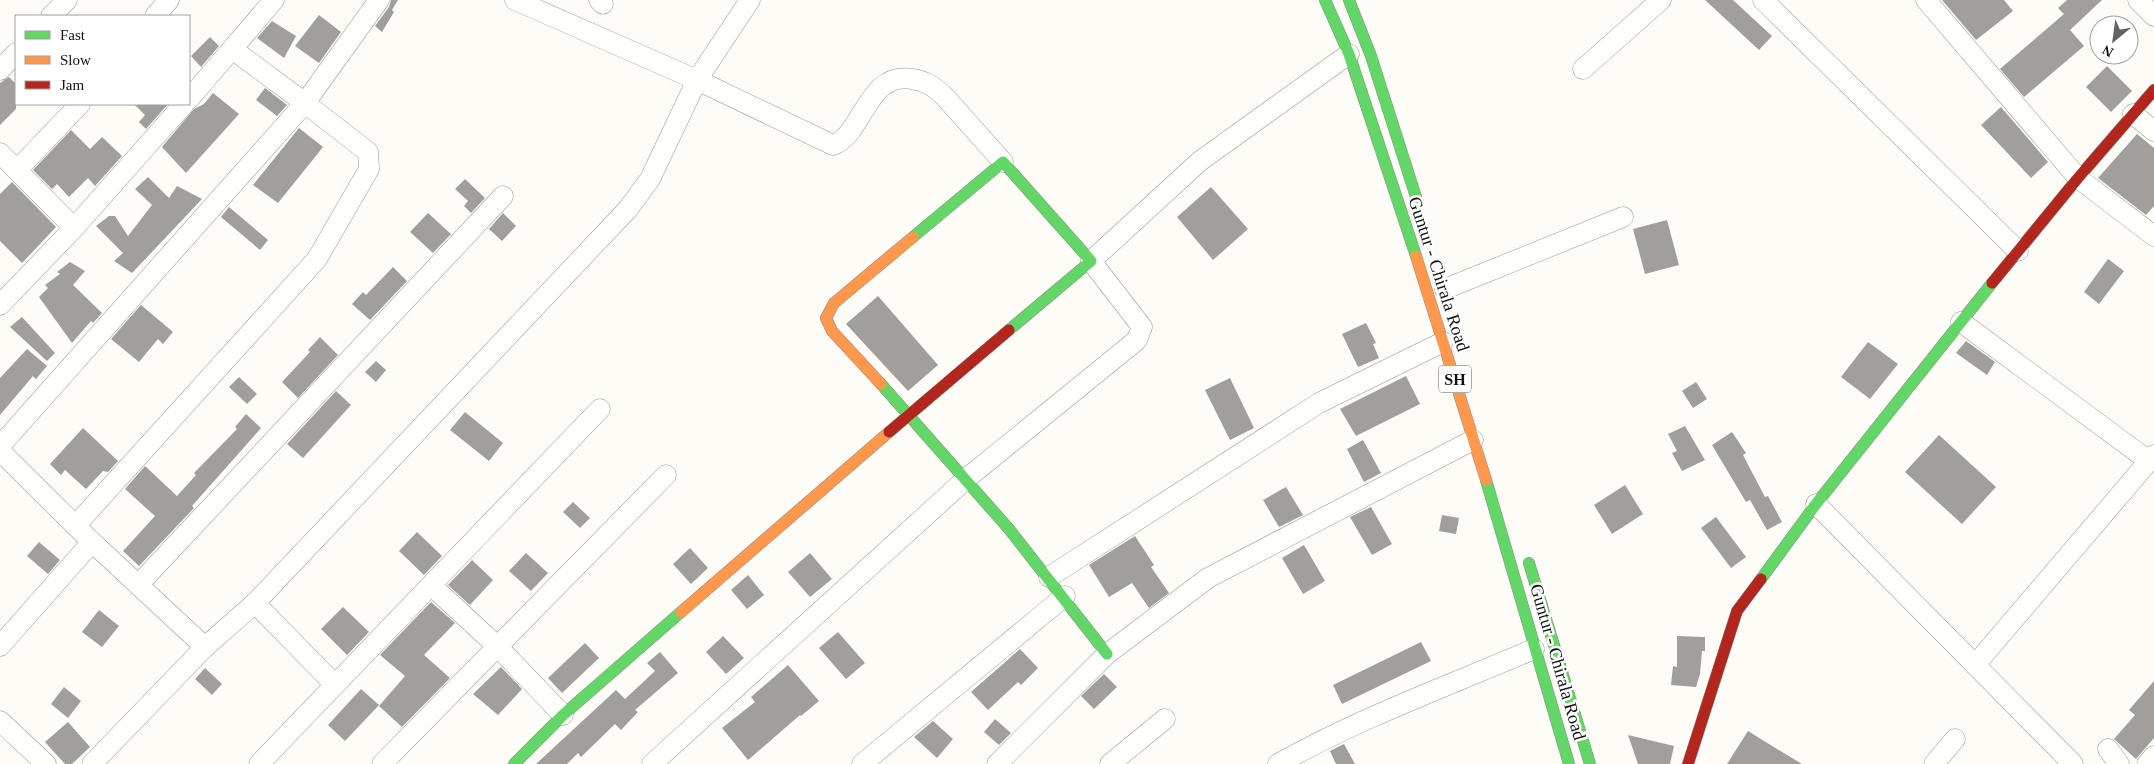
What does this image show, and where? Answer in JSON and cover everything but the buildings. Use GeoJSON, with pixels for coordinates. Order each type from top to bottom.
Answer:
{"type":"FeatureCollection","features":[{"type":"Feature","properties":{"kind":"street"},"geometry":{"type":"LineString","coordinates":[[52,15],[67,0]]}},
{"type":"Feature","properties":{"kind":"street"},"geometry":{"type":"LineString","coordinates":[[156,15],[169,0]]}},
{"type":"Feature","properties":{"kind":"street"},"geometry":{"type":"LineString","coordinates":[[190,98],[274,0]]}},
{"type":"Feature","properties":{"kind":"street"},"geometry":{"type":"LineString","coordinates":[[0,446],[306,104],[379,0]]}},
{"type":"Feature","properties":{"kind":"street"},"geometry":{"type":"LineString","coordinates":[[515,0],[697,80],[833,145],[844,137],[881,87],[891,80],[904,78],[922,80],[936,88],[945,97],[1003,162],[1091,261],[1142,327],[1137,340],[966,478],[652,764]]}},
{"type":"Feature","properties":{"kind":"street","name":"Guntur - Chirala Road"},"geometry":{"type":"LineString","coordinates":[[1325,0],[1349,54],[1443,342],[1512,563],[1534,649],[1569,764]]}},
{"type":"Feature","properties":{"kind":"street","name":"Guntur - Chirala Road"},"geometry":{"type":"LineString","coordinates":[[1349,0],[1371,56],[1420,210]]}},
{"type":"Feature","properties":{"kind":"street"},"geometry":{"type":"LineString","coordinates":[[1583,69],[1661,0]]}},
{"type":"Feature","properties":{"kind":"street"},"geometry":{"type":"LineString","coordinates":[[1763,0],[2018,251]]}},
{"type":"Feature","properties":{"kind":"street"},"geometry":{"type":"LineString","coordinates":[[1926,0],[2078,178],[2154,236]]}},
{"type":"Feature","properties":{"kind":"street"},"geometry":{"type":"LineString","coordinates":[[2138,0],[2154,16]]}},
{"type":"Feature","properties":{"kind":"street"},"geometry":{"type":"LineString","coordinates":[[92,764],[205,647],[255,604],[628,209],[650,180],[697,80],[745,2]]}},
{"type":"Feature","properties":{"kind":"street"},"geometry":{"type":"LineString","coordinates":[[76,525],[317,258],[369,169],[368,152],[232,49]]}},
{"type":"Feature","properties":{"kind":"street"},"geometry":{"type":"LineString","coordinates":[[0,70],[15,54]]}},
{"type":"Feature","properties":{"kind":"street"},"geometry":{"type":"LineString","coordinates":[[514,764],[563,716],[908,415],[1091,261],[1200,161],[1349,54]]}},
{"type":"Feature","properties":{"kind":"street"},"geometry":{"type":"LineString","coordinates":[[1688,764],[1737,611],[1816,504],[1961,322],[2078,178],[2154,90]]}},
{"type":"Feature","properties":{"kind":"street"},"geometry":{"type":"LineString","coordinates":[[17,170],[79,105]]}},
{"type":"Feature","properties":{"kind":"street"},"geometry":{"type":"LineString","coordinates":[[1,303],[74,228],[183,105]]}},
{"type":"Feature","properties":{"kind":"street"},"geometry":{"type":"LineString","coordinates":[[2133,114],[2154,131]]}},
{"type":"Feature","properties":{"kind":"street"},"geometry":{"type":"LineString","coordinates":[[0,153],[74,228]]}},
{"type":"Feature","properties":{"kind":"street"},"geometry":{"type":"LineString","coordinates":[[1003,162],[834,303],[826,318],[832,331],[966,478],[1065,596],[1107,654]]}},
{"type":"Feature","properties":{"kind":"street"},"geometry":{"type":"LineString","coordinates":[[138,585],[503,196]]}},
{"type":"Feature","properties":{"kind":"street"},"geometry":{"type":"LineString","coordinates":[[1445,289],[1623,217]]}},
{"type":"Feature","properties":{"kind":"street"},"geometry":{"type":"LineString","coordinates":[[1961,322],[2152,458],[1975,665]]}},
{"type":"Feature","properties":{"kind":"street"},"geometry":{"type":"LineString","coordinates":[[1049,577],[1319,402],[1443,342]]}},
{"type":"Feature","properties":{"kind":"street"},"geometry":{"type":"LineString","coordinates":[[259,764],[600,409]]}},
{"type":"Feature","properties":{"kind":"street"},"geometry":{"type":"LineString","coordinates":[[998,764],[1107,654],[1208,578],[1473,440]]}},
{"type":"Feature","properties":{"kind":"street"},"geometry":{"type":"LineString","coordinates":[[0,451],[92,542],[205,647]]}},
{"type":"Feature","properties":{"kind":"street"},"geometry":{"type":"LineString","coordinates":[[382,764],[499,648],[666,475]]}},
{"type":"Feature","properties":{"kind":"street"},"geometry":{"type":"LineString","coordinates":[[1816,504],[2073,764]]}},
{"type":"Feature","properties":{"kind":"street"},"geometry":{"type":"LineString","coordinates":[[0,646],[92,542]]}},
{"type":"Feature","properties":{"kind":"street","name":"Guntur - Chirala Road"},"geometry":{"type":"LineString","coordinates":[[1524,548],[1590,764]]}},
{"type":"Feature","properties":{"kind":"street"},"geometry":{"type":"LineString","coordinates":[[432,586],[499,648],[563,716]]}},
{"type":"Feature","properties":{"kind":"street"},"geometry":{"type":"LineString","coordinates":[[862,764],[1065,596]]}},
{"type":"Feature","properties":{"kind":"street"},"geometry":{"type":"LineString","coordinates":[[255,604],[335,685]]}},
{"type":"Feature","properties":{"kind":"street"},"geometry":{"type":"LineString","coordinates":[[1278,764],[1348,729],[1534,649]]}},
{"type":"Feature","properties":{"kind":"street"},"geometry":{"type":"LineString","coordinates":[[1110,764],[1165,719]]}},
{"type":"Feature","properties":{"kind":"street"},"geometry":{"type":"LineString","coordinates":[[0,721],[46,764]]}},
{"type":"Feature","properties":{"kind":"street"},"geometry":{"type":"LineString","coordinates":[[1934,764],[1954,739]]}},
{"type":"Feature","properties":{"kind":"street"},"geometry":{"type":"LineString","coordinates":[[2147,764],[2154,756]]}},
{"type":"Feature","properties":{"kind":"traffic: fast"},"geometry":{"type":"LineString","coordinates":[[1325,0],[1349,54],[1416,256]]}},
{"type":"Feature","properties":{"kind":"traffic: fast"},"geometry":{"type":"LineString","coordinates":[[1349,0],[1371,56],[1416,197]]}},
{"type":"Feature","properties":{"kind":"traffic: fast"},"geometry":{"type":"LineString","coordinates":[[913,237],[1003,162],[1091,261],[1009,330]]}},
{"type":"Feature","properties":{"kind":"traffic: fast"},"geometry":{"type":"LineString","coordinates":[[1761,579],[1816,504],[1992,283]]}},
{"type":"Feature","properties":{"kind":"traffic: fast"},"geometry":{"type":"LineString","coordinates":[[881,384],[1009,529],[1107,654]]}},
{"type":"Feature","properties":{"kind":"traffic: fast"},"geometry":{"type":"LineString","coordinates":[[1486,480],[1569,764]]}},
{"type":"Feature","properties":{"kind":"traffic: fast"},"geometry":{"type":"LineString","coordinates":[[1529,563],[1590,764]]}},
{"type":"Feature","properties":{"kind":"traffic: fast"},"geometry":{"type":"LineString","coordinates":[[514,764],[563,715],[681,612]]}},
{"type":"Feature","properties":{"kind":"traffic: slow"},"geometry":{"type":"LineString","coordinates":[[881,384],[832,331],[826,318],[834,303],[913,237]]}},
{"type":"Feature","properties":{"kind":"traffic: slow"},"geometry":{"type":"LineString","coordinates":[[1416,256],[1486,480]]}},
{"type":"Feature","properties":{"kind":"traffic: slow"},"geometry":{"type":"LineString","coordinates":[[681,612],[889,432]]}},
{"type":"Feature","properties":{"kind":"traffic: jam"},"geometry":{"type":"LineString","coordinates":[[1992,283],[2078,178],[2154,90]]}},
{"type":"Feature","properties":{"kind":"traffic: jam"},"geometry":{"type":"LineString","coordinates":[[889,432],[1009,330]]}},
{"type":"Feature","properties":{"kind":"traffic: jam"},"geometry":{"type":"LineString","coordinates":[[1688,764],[1737,611],[1761,579]]}}]}
